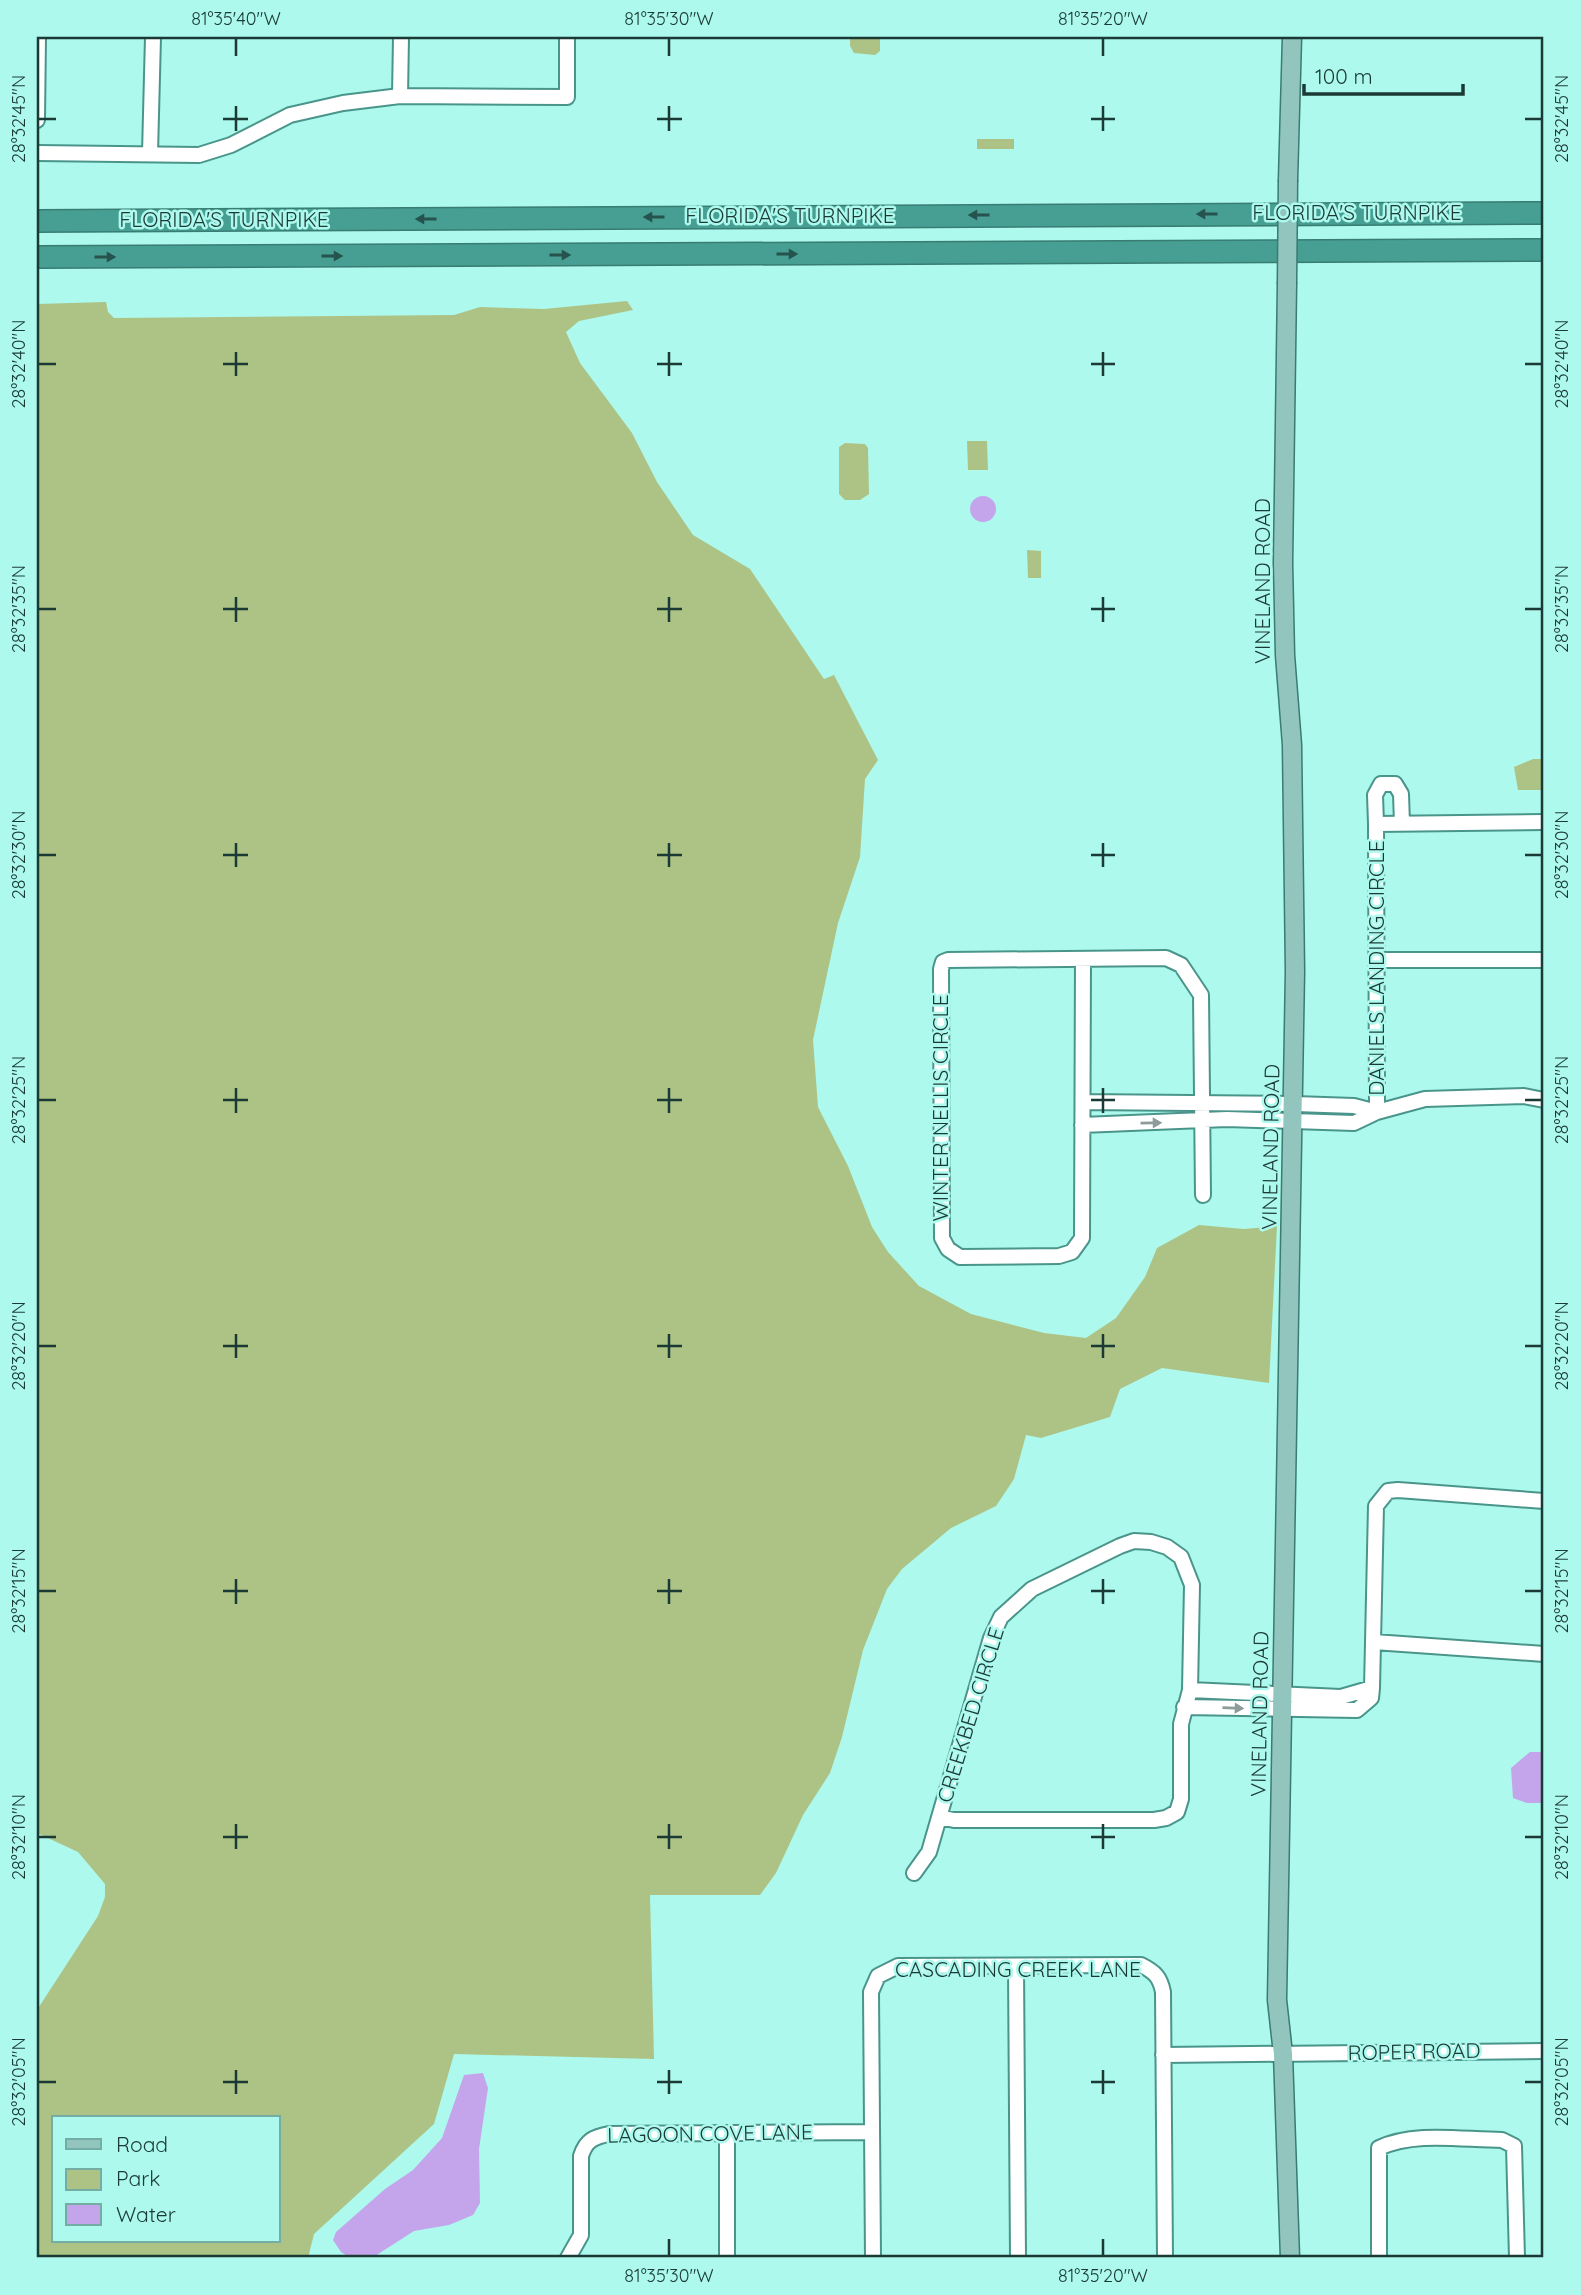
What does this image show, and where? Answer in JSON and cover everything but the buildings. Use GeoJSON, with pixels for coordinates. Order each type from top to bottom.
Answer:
{"type":"FeatureCollection","features":[{"type":"Feature","properties":{"kind":"highway","name":"FLORIDA'S TURNPIKE"},"geometry":{"type":"LineString","coordinates":[[37,221],[1544,213]]}},
{"type":"Feature","properties":{"kind":"highway","name":"FLORIDA'S TURNPIKE"},"geometry":{"type":"LineString","coordinates":[[37,257],[1544,250]]}},
{"type":"Feature","properties":{"kind":"main road","name":"VINELAND ROAD"},"geometry":{"type":"LineString","coordinates":[[1290,2258],[1283,2054],[1277,2000],[1294,1113],[1292,745],[1285,656],[1283,546],[1292,37]]}},
{"type":"Feature","properties":{"kind":"street"},"geometry":{"type":"LineString","coordinates":[[37,120],[38,37]]}},
{"type":"Feature","properties":{"kind":"street"},"geometry":{"type":"LineString","coordinates":[[150,153],[153,37]]}},
{"type":"Feature","properties":{"kind":"street"},"geometry":{"type":"LineString","coordinates":[[400,96],[401,37]]}},
{"type":"Feature","properties":{"kind":"street"},"geometry":{"type":"LineString","coordinates":[[37,153],[199,155],[231,145],[290,115],[343,103],[400,96],[567,97],[567,37]]}},
{"type":"Feature","properties":{"kind":"street"},"geometry":{"type":"LineString","coordinates":[[1377,824],[1377,790],[1381,785],[1395,784],[1401,794],[1402,824]]}},
{"type":"Feature","properties":{"kind":"street","name":"DANIELS LANDING CIRCLE"},"geometry":{"type":"LineString","coordinates":[[1377,1112],[1377,824],[1544,822]]}},
{"type":"Feature","properties":{"kind":"street"},"geometry":{"type":"LineString","coordinates":[[1083,959],[1166,958],[1181,965],[1201,995],[1203,1195]]}},
{"type":"Feature","properties":{"kind":"street","name":"WINTER NELLIS CIRCLE"},"geometry":{"type":"LineString","coordinates":[[1083,959],[1082,1238],[1072,1252],[1059,1256],[960,1257],[948,1249],[942,1238],[943,962],[1083,959]]}},
{"type":"Feature","properties":{"kind":"street"},"geometry":{"type":"LineString","coordinates":[[1378,960],[1544,960]]}},
{"type":"Feature","properties":{"kind":"street","name":"DANIELS LANDING CIRCLE"},"geometry":{"type":"LineString","coordinates":[[1294,1113],[1354,1123],[1377,1112],[1446,1097],[1524,1096],[1544,1100]]}},
{"type":"Feature","properties":{"kind":"street"},"geometry":{"type":"LineString","coordinates":[[1083,1102],[1203,1102],[1237,1112],[1294,1113]]}},
{"type":"Feature","properties":{"kind":"street"},"geometry":{"type":"LineString","coordinates":[[1342,1106],[1342,1122]]}},
{"type":"Feature","properties":{"kind":"street","name":"DANIELS LANDING CIRCLE"},"geometry":{"type":"LineString","coordinates":[[1294,1113],[1342,1106],[1377,1112]]}},
{"type":"Feature","properties":{"kind":"street"},"geometry":{"type":"LineString","coordinates":[[1082,1125],[1202,1123],[1237,1112]]}},
{"type":"Feature","properties":{"kind":"street"},"geometry":{"type":"LineString","coordinates":[[1190,1690],[1282,1701],[1341,1704],[1357,1710],[1371,1698],[1376,1506],[1388,1491],[1424,1490],[1492,1500],[1544,1501]]}},
{"type":"Feature","properties":{"kind":"street","name":"CREEKBED CIRCLE"},"geometry":{"type":"LineString","coordinates":[[914,1873],[929,1852],[990,1637],[1001,1617],[1032,1589],[1134,1541],[1167,1547],[1181,1557],[1192,1585],[1190,1690],[1184,1707],[1181,1799],[1177,1812],[1166,1818],[954,1820],[939,1817]]}},
{"type":"Feature","properties":{"kind":"street"},"geometry":{"type":"LineString","coordinates":[[1374,1642],[1544,1654]]}},
{"type":"Feature","properties":{"kind":"street"},"geometry":{"type":"LineString","coordinates":[[1184,1707],[1282,1701]]}},
{"type":"Feature","properties":{"kind":"street","name":"CASCADING CREEK LANE"},"geometry":{"type":"LineString","coordinates":[[873,2258],[871,1992],[878,1976],[898,1966],[1141,1965],[1154,1971],[1161,1980],[1163,1992],[1165,2258]]}},
{"type":"Feature","properties":{"kind":"street"},"geometry":{"type":"LineString","coordinates":[[1016,1966],[1018,2258]]}},
{"type":"Feature","properties":{"kind":"street","name":"ROPER ROAD"},"geometry":{"type":"LineString","coordinates":[[1163,2055],[1544,2051]]}},
{"type":"Feature","properties":{"kind":"street","name":"LAGOON COVE LANE"},"geometry":{"type":"LineString","coordinates":[[568,2258],[581,2235],[581,2155],[585,2144],[594,2137],[609,2134],[872,2132]]}},
{"type":"Feature","properties":{"kind":"street"},"geometry":{"type":"LineString","coordinates":[[727,2133],[727,2258]]}},
{"type":"Feature","properties":{"kind":"street"},"geometry":{"type":"LineString","coordinates":[[1379,2258],[1379,2148],[1395,2141],[1410,2140],[1502,2140],[1514,2146],[1517,2258]]}},
{"type":"Feature","properties":{"kind":"green space"},"geometry":{"type":"Polygon","coordinates":[[[850,37],[880,37],[880,51],[875,55],[854,53],[850,46],[850,37]]]}},
{"type":"Feature","properties":{"kind":"green space"},"geometry":{"type":"Polygon","coordinates":[[[977,139],[1014,139],[1014,149],[977,149],[977,139]]]}},
{"type":"Feature","properties":{"kind":"green space"},"geometry":{"type":"Polygon","coordinates":[[[627,301],[633,310],[579,321],[566,332],[580,363],[632,433],[657,482],[693,535],[750,569],[824,679],[834,675],[878,760],[865,779],[860,857],[838,923],[813,1040],[818,1107],[848,1166],[872,1227],[888,1252],[919,1286],[971,1314],[1044,1333],[1086,1338],[1116,1318],[1145,1277],[1157,1248],[1199,1225],[1244,1229],[1277,1226],[1269,1383],[1162,1368],[1120,1389],[1110,1417],[1041,1438],[1026,1435],[1014,1479],[996,1506],[951,1528],[902,1569],[887,1589],[863,1650],[842,1737],[830,1773],[803,1815],[776,1873],[760,1895],[650,1895],[654,2059],[454,2054],[434,2124],[314,2234],[308,2258],[37,2258],[37,2010],[98,1916],[105,1897],[105,1884],[78,1852],[37,1833],[37,304],[106,302],[108,312],[114,318],[454,315],[480,307],[544,309],[627,301]]]}},
{"type":"Feature","properties":{"kind":"green space"},"geometry":{"type":"Polygon","coordinates":[[[967,441],[987,441],[988,470],[968,470],[967,441]]]}},
{"type":"Feature","properties":{"kind":"green space"},"geometry":{"type":"Polygon","coordinates":[[[845,443],[865,444],[868,448],[869,494],[860,500],[845,500],[839,494],[839,447],[845,443]]]}},
{"type":"Feature","properties":{"kind":"green space"},"geometry":{"type":"Polygon","coordinates":[[[1027,550],[1041,551],[1041,578],[1028,578],[1027,550]]]}},
{"type":"Feature","properties":{"kind":"green space"},"geometry":{"type":"Polygon","coordinates":[[[1533,759],[1544,759],[1544,790],[1518,790],[1514,767],[1533,759]]]}},
{"type":"Feature","properties":{"kind":"water"},"geometry":{"type":"Polygon","coordinates":[[[983,496],[992,500],[996,509],[992,518],[983,522],[974,518],[970,509],[974,500],[983,496]]]}},
{"type":"Feature","properties":{"kind":"water"},"geometry":{"type":"Polygon","coordinates":[[[1530,1752],[1544,1752],[1544,1803],[1527,1803],[1513,1798],[1511,1768],[1530,1752]]]}},
{"type":"Feature","properties":{"kind":"water"},"geometry":{"type":"Polygon","coordinates":[[[483,2073],[488,2088],[479,2149],[480,2203],[473,2215],[449,2225],[414,2231],[372,2258],[351,2258],[341,2252],[333,2240],[336,2232],[385,2189],[413,2170],[442,2138],[464,2075],[483,2073]]]}}]}
